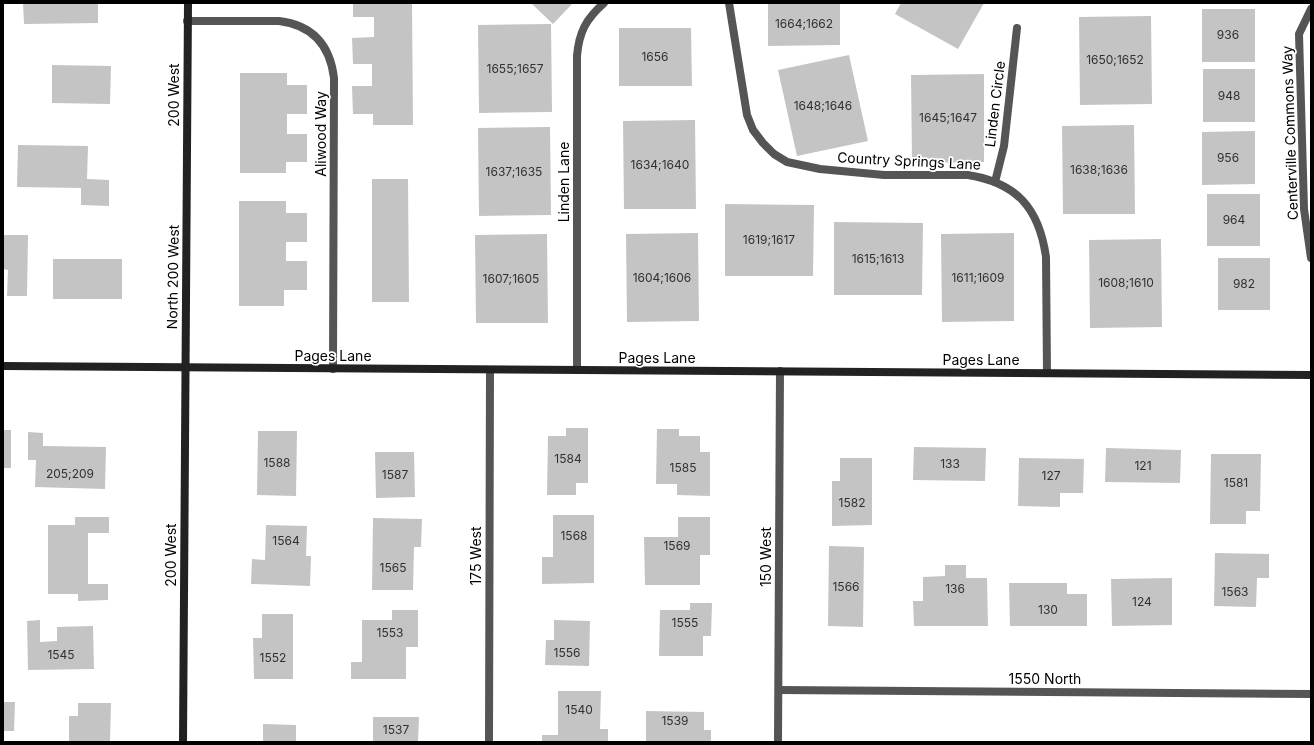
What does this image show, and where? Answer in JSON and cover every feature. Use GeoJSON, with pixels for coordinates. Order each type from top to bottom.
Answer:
{"type":"FeatureCollection","features":[{"type":"Feature","properties":{"kind":"street","name":"200 West"},"geometry":{"type":"LineString","coordinates":[[187,187],[188,3]]}},
{"type":"Feature","properties":{"kind":"street","name":"Linden Lane"},"geometry":{"type":"LineString","coordinates":[[577,370],[577,56],[578,43],[582,30],[589,19],[604,3]]}},
{"type":"Feature","properties":{"kind":"street","name":"Country Springs Lane"},"geometry":{"type":"LineString","coordinates":[[729,3],[747,116],[752,130],[774,154],[787,162],[820,169],[884,175],[968,175],[995,182],[1009,189],[1021,198],[1031,211],[1044,242],[1046,257],[1047,373]]}},
{"type":"Feature","properties":{"kind":"street","name":"Centerville Commons Way"},"geometry":{"type":"LineString","coordinates":[[1311,9],[1299,34],[1307,209],[1311,258]]}},
{"type":"Feature","properties":{"kind":"street","name":"Aliwood Way"},"geometry":{"type":"LineString","coordinates":[[188,21],[290,22],[304,28],[317,38],[330,56],[334,78],[333,368]]}},
{"type":"Feature","properties":{"kind":"street","name":"Linden Circle"},"geometry":{"type":"LineString","coordinates":[[995,182],[1004,146],[1017,28]]}},
{"type":"Feature","properties":{"kind":"street","name":"North 200 West"},"geometry":{"type":"LineString","coordinates":[[185,368],[187,187]]}},
{"type":"Feature","properties":{"kind":"street","name":"Pages Lane"},"geometry":{"type":"LineString","coordinates":[[3,366],[1311,375]]}},
{"type":"Feature","properties":{"kind":"street","name":"200 West"},"geometry":{"type":"LineString","coordinates":[[183,742],[185,368]]}},
{"type":"Feature","properties":{"kind":"street","name":"175 West"},"geometry":{"type":"LineString","coordinates":[[489,742],[490,370]]}},
{"type":"Feature","properties":{"kind":"street","name":"150 West"},"geometry":{"type":"LineString","coordinates":[[778,742],[780,371]]}},
{"type":"Feature","properties":{"kind":"street","name":"1550 North"},"geometry":{"type":"LineString","coordinates":[[779,690],[1311,694]]}},
{"type":"Feature","properties":{"kind":"building"},"geometry":{"type":"Polygon","coordinates":[[[23,3],[98,3],[98,23],[24,24],[23,3]]]}},
{"type":"Feature","properties":{"kind":"building"},"geometry":{"type":"Polygon","coordinates":[[[353,3],[412,3],[413,125],[373,125],[373,114],[353,114],[352,86],[372,86],[372,64],[353,64],[352,38],[374,37],[374,17],[353,17],[353,3]]]}},
{"type":"Feature","properties":{"kind":"building"},"geometry":{"type":"Polygon","coordinates":[[[531,3],[573,3],[553,24],[531,3]]]}},
{"type":"Feature","properties":{"kind":"building"},"geometry":{"type":"Polygon","coordinates":[[[768,3],[840,3],[840,45],[768,46],[768,3]]]}},
{"type":"Feature","properties":{"kind":"building"},"geometry":{"type":"Polygon","coordinates":[[[901,3],[984,3],[958,49],[895,14],[901,3]]]}},
{"type":"Feature","properties":{"kind":"building"},"geometry":{"type":"Polygon","coordinates":[[[1202,9],[1255,9],[1255,62],[1202,62],[1202,9]]]}},
{"type":"Feature","properties":{"kind":"building"},"geometry":{"type":"Polygon","coordinates":[[[1151,16],[1152,104],[1080,105],[1079,17],[1151,16]]]}},
{"type":"Feature","properties":{"kind":"building"},"geometry":{"type":"Polygon","coordinates":[[[551,24],[552,112],[479,113],[478,25],[551,24]]]}},
{"type":"Feature","properties":{"kind":"building"},"geometry":{"type":"Polygon","coordinates":[[[619,28],[691,28],[692,86],[619,86],[619,28]]]}},
{"type":"Feature","properties":{"kind":"building"},"geometry":{"type":"Polygon","coordinates":[[[849,55],[868,141],[797,156],[778,70],[849,55]]]}},
{"type":"Feature","properties":{"kind":"building"},"geometry":{"type":"Polygon","coordinates":[[[52,65],[111,66],[110,104],[52,103],[52,65]]]}},
{"type":"Feature","properties":{"kind":"building"},"geometry":{"type":"Polygon","coordinates":[[[1203,69],[1255,69],[1255,122],[1203,122],[1203,69]]]}},
{"type":"Feature","properties":{"kind":"building"},"geometry":{"type":"Polygon","coordinates":[[[240,73],[287,73],[287,85],[307,85],[307,114],[287,114],[287,134],[307,134],[307,162],[286,162],[286,173],[240,173],[240,73]]]}},
{"type":"Feature","properties":{"kind":"building"},"geometry":{"type":"Polygon","coordinates":[[[984,74],[984,162],[912,163],[911,75],[984,74]]]}},
{"type":"Feature","properties":{"kind":"building"},"geometry":{"type":"Polygon","coordinates":[[[695,120],[696,209],[624,209],[623,121],[695,120]]]}},
{"type":"Feature","properties":{"kind":"building"},"geometry":{"type":"Polygon","coordinates":[[[1134,125],[1135,214],[1063,214],[1062,126],[1134,125]]]}},
{"type":"Feature","properties":{"kind":"building"},"geometry":{"type":"Polygon","coordinates":[[[550,127],[551,215],[479,216],[478,128],[550,127]]]}},
{"type":"Feature","properties":{"kind":"building"},"geometry":{"type":"Polygon","coordinates":[[[1255,131],[1255,184],[1202,185],[1202,132],[1255,131]]]}},
{"type":"Feature","properties":{"kind":"building"},"geometry":{"type":"Polygon","coordinates":[[[18,145],[88,146],[87,179],[109,180],[109,206],[81,205],[81,188],[17,187],[18,145]]]}},
{"type":"Feature","properties":{"kind":"building"},"geometry":{"type":"Polygon","coordinates":[[[372,179],[408,179],[409,302],[372,302],[372,179]]]}},
{"type":"Feature","properties":{"kind":"building"},"geometry":{"type":"Polygon","coordinates":[[[1207,194],[1260,194],[1260,246],[1207,246],[1207,194]]]}},
{"type":"Feature","properties":{"kind":"building"},"geometry":{"type":"Polygon","coordinates":[[[239,201],[286,201],[286,213],[307,213],[307,242],[286,242],[286,261],[307,261],[307,290],[284,290],[284,306],[239,306],[239,201]]]}},
{"type":"Feature","properties":{"kind":"building"},"geometry":{"type":"Polygon","coordinates":[[[725,204],[814,205],[813,276],[725,276],[725,204]]]}},
{"type":"Feature","properties":{"kind":"building"},"geometry":{"type":"Polygon","coordinates":[[[834,222],[923,223],[922,295],[834,295],[834,222]]]}},
{"type":"Feature","properties":{"kind":"building"},"geometry":{"type":"Polygon","coordinates":[[[698,233],[699,321],[627,322],[626,234],[698,233]]]}},
{"type":"Feature","properties":{"kind":"building"},"geometry":{"type":"Polygon","coordinates":[[[1014,233],[1014,321],[942,322],[941,234],[1014,233]]]}},
{"type":"Feature","properties":{"kind":"building"},"geometry":{"type":"Polygon","coordinates":[[[547,234],[548,323],[476,323],[475,235],[547,234]]]}},
{"type":"Feature","properties":{"kind":"building"},"geometry":{"type":"Polygon","coordinates":[[[3,235],[28,235],[27,296],[7,296],[8,270],[3,269],[3,235]]]}},
{"type":"Feature","properties":{"kind":"building"},"geometry":{"type":"Polygon","coordinates":[[[1161,239],[1162,327],[1090,328],[1089,240],[1161,239]]]}},
{"type":"Feature","properties":{"kind":"building"},"geometry":{"type":"Polygon","coordinates":[[[1218,258],[1270,258],[1270,310],[1218,310],[1218,258]]]}},
{"type":"Feature","properties":{"kind":"building"},"geometry":{"type":"Polygon","coordinates":[[[53,259],[122,259],[122,299],[53,299],[53,259]]]}},
{"type":"Feature","properties":{"kind":"building"},"geometry":{"type":"Polygon","coordinates":[[[566,428],[588,428],[588,483],[576,483],[576,495],[547,495],[548,436],[566,436],[566,428]]]}},
{"type":"Feature","properties":{"kind":"building"},"geometry":{"type":"Polygon","coordinates":[[[657,429],[679,429],[679,436],[700,436],[700,452],[710,452],[710,496],[677,495],[677,484],[656,484],[657,429]]]}},
{"type":"Feature","properties":{"kind":"building"},"geometry":{"type":"Polygon","coordinates":[[[3,430],[11,430],[11,468],[3,468],[3,430]]]}},
{"type":"Feature","properties":{"kind":"building"},"geometry":{"type":"Polygon","coordinates":[[[258,431],[297,431],[296,496],[257,495],[258,431]]]}},
{"type":"Feature","properties":{"kind":"building"},"geometry":{"type":"Polygon","coordinates":[[[28,432],[43,433],[43,446],[106,447],[105,489],[35,487],[36,460],[28,460],[28,432]]]}},
{"type":"Feature","properties":{"kind":"building"},"geometry":{"type":"Polygon","coordinates":[[[914,447],[986,448],[985,481],[913,480],[914,447]]]}},
{"type":"Feature","properties":{"kind":"building"},"geometry":{"type":"Polygon","coordinates":[[[1106,448],[1181,450],[1180,483],[1105,482],[1106,448]]]}},
{"type":"Feature","properties":{"kind":"building"},"geometry":{"type":"Polygon","coordinates":[[[375,452],[414,452],[415,497],[376,498],[375,452]]]}},
{"type":"Feature","properties":{"kind":"building"},"geometry":{"type":"Polygon","coordinates":[[[1211,454],[1261,454],[1260,511],[1246,511],[1246,524],[1210,524],[1211,454]]]}},
{"type":"Feature","properties":{"kind":"building"},"geometry":{"type":"Polygon","coordinates":[[[840,458],[872,458],[872,525],[832,526],[832,481],[840,481],[840,458]]]}},
{"type":"Feature","properties":{"kind":"building"},"geometry":{"type":"Polygon","coordinates":[[[1019,458],[1084,459],[1083,493],[1060,493],[1060,507],[1018,506],[1019,458]]]}},
{"type":"Feature","properties":{"kind":"building"},"geometry":{"type":"Polygon","coordinates":[[[553,515],[594,515],[594,583],[542,584],[542,557],[553,557],[553,515]]]}},
{"type":"Feature","properties":{"kind":"building"},"geometry":{"type":"Polygon","coordinates":[[[75,517],[109,517],[109,533],[88,533],[88,584],[108,584],[108,600],[78,601],[78,594],[48,594],[48,525],[75,525],[75,517]]]}},
{"type":"Feature","properties":{"kind":"building"},"geometry":{"type":"Polygon","coordinates":[[[678,517],[710,517],[710,555],[700,555],[700,585],[645,585],[644,537],[678,537],[678,517]]]}},
{"type":"Feature","properties":{"kind":"building"},"geometry":{"type":"Polygon","coordinates":[[[373,518],[422,519],[421,547],[414,547],[413,590],[372,590],[373,518]]]}},
{"type":"Feature","properties":{"kind":"building"},"geometry":{"type":"Polygon","coordinates":[[[266,525],[307,526],[306,556],[311,556],[310,586],[251,584],[252,559],[265,560],[266,525]]]}},
{"type":"Feature","properties":{"kind":"building"},"geometry":{"type":"Polygon","coordinates":[[[829,546],[864,547],[863,627],[828,626],[829,546]]]}},
{"type":"Feature","properties":{"kind":"building"},"geometry":{"type":"Polygon","coordinates":[[[1215,553],[1269,554],[1269,578],[1257,578],[1256,607],[1214,606],[1215,553]]]}},
{"type":"Feature","properties":{"kind":"building"},"geometry":{"type":"Polygon","coordinates":[[[945,565],[966,565],[966,578],[987,578],[988,626],[914,626],[913,601],[923,601],[923,577],[945,576],[945,565]]]}},
{"type":"Feature","properties":{"kind":"building"},"geometry":{"type":"Polygon","coordinates":[[[1172,578],[1172,625],[1112,626],[1111,579],[1172,578]]]}},
{"type":"Feature","properties":{"kind":"building"},"geometry":{"type":"Polygon","coordinates":[[[1009,583],[1067,583],[1067,594],[1087,594],[1087,626],[1010,626],[1009,583]]]}},
{"type":"Feature","properties":{"kind":"building"},"geometry":{"type":"Polygon","coordinates":[[[690,603],[712,603],[711,636],[703,636],[703,656],[659,656],[660,610],[690,610],[690,603]]]}},
{"type":"Feature","properties":{"kind":"building"},"geometry":{"type":"Polygon","coordinates":[[[392,610],[418,610],[418,647],[406,647],[406,679],[351,679],[351,662],[362,662],[362,620],[392,620],[392,610]]]}},
{"type":"Feature","properties":{"kind":"building"},"geometry":{"type":"Polygon","coordinates":[[[262,614],[293,614],[293,679],[254,679],[253,638],[262,638],[262,614]]]}},
{"type":"Feature","properties":{"kind":"building"},"geometry":{"type":"Polygon","coordinates":[[[40,620],[40,642],[57,641],[57,627],[93,626],[94,669],[28,670],[27,621],[40,620]]]}},
{"type":"Feature","properties":{"kind":"building"},"geometry":{"type":"Polygon","coordinates":[[[554,620],[590,621],[589,666],[545,665],[546,640],[554,640],[554,620]]]}},
{"type":"Feature","properties":{"kind":"building"},"geometry":{"type":"Polygon","coordinates":[[[558,691],[601,691],[600,729],[608,729],[608,742],[542,742],[542,735],[558,735],[558,691]]]}},
{"type":"Feature","properties":{"kind":"building"},"geometry":{"type":"Polygon","coordinates":[[[3,702],[15,702],[14,731],[3,731],[3,702]]]}},
{"type":"Feature","properties":{"kind":"building"},"geometry":{"type":"Polygon","coordinates":[[[78,703],[111,703],[110,742],[69,742],[69,716],[78,716],[78,703]]]}},
{"type":"Feature","properties":{"kind":"building"},"geometry":{"type":"Polygon","coordinates":[[[646,711],[704,712],[704,730],[711,730],[711,742],[646,742],[646,711]]]}},
{"type":"Feature","properties":{"kind":"building"},"geometry":{"type":"Polygon","coordinates":[[[373,717],[419,717],[418,742],[373,742],[373,717]]]}},
{"type":"Feature","properties":{"kind":"building"},"geometry":{"type":"Polygon","coordinates":[[[263,724],[296,725],[296,742],[263,742],[263,724]]]}}]}
